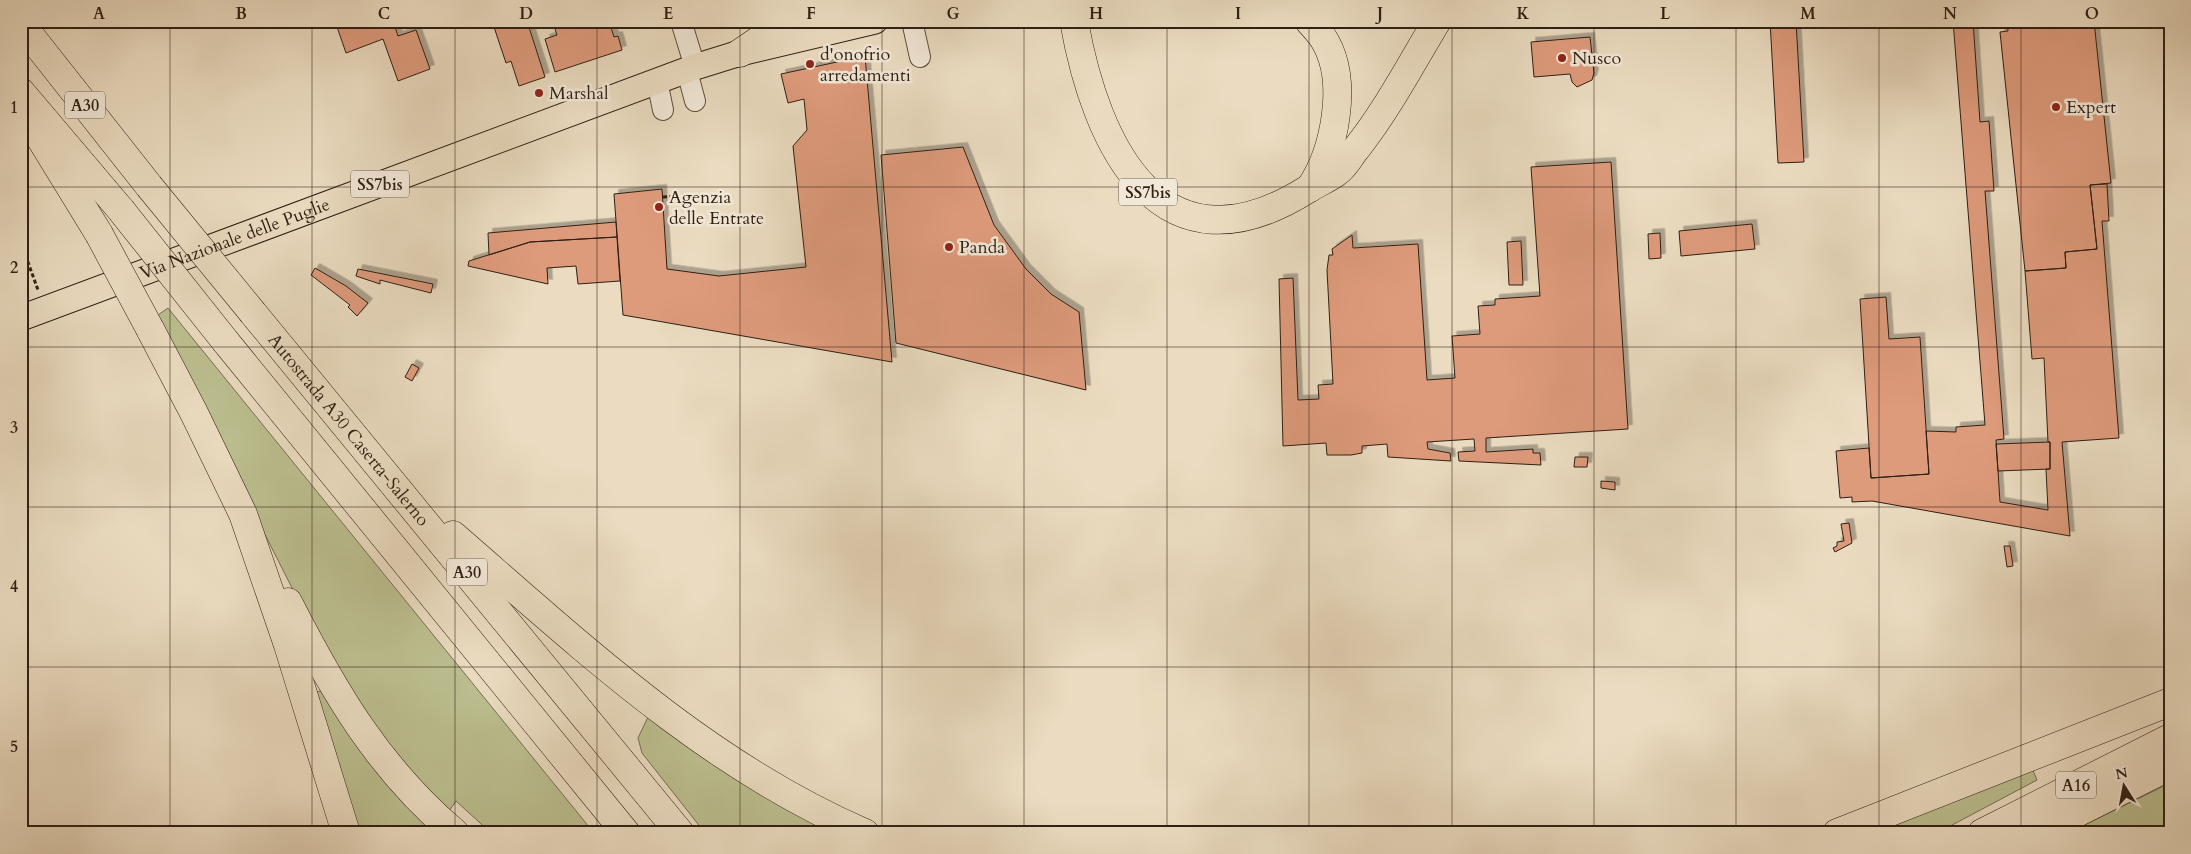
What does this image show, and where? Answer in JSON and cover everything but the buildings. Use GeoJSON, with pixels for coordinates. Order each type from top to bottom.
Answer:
{"type":"FeatureCollection","features":[{"type":"Feature","properties":{"kind":"highway","name":"SS7bis"},"geometry":{"type":"LineString","coordinates":[[740,53],[787,21]]}},
{"type":"Feature","properties":{"kind":"highway"},"geometry":{"type":"LineString","coordinates":[[1309,21],[1326,43],[1335,72],[1337,105],[1322,170],[1310,188]]}},
{"type":"Feature","properties":{"kind":"highway","name":"SS7bis"},"geometry":{"type":"LineString","coordinates":[[1075,28],[1089,91],[1108,137],[1126,168],[1157,200],[1188,216],[1213,219],[1242,218],[1270,210],[1338,172],[1372,129],[1437,21]]}},
{"type":"Feature","properties":{"kind":"highway","name":"Autostrada A30 Caserta-Salerno"},"geometry":{"type":"LineString","coordinates":[[21,24],[253,313],[680,833]]}},
{"type":"Feature","properties":{"kind":"highway","name":"A30"},"geometry":{"type":"LineString","coordinates":[[21,92],[121,210],[226,342],[626,833]]}},
{"type":"Feature","properties":{"kind":"highway"},"geometry":{"type":"LineString","coordinates":[[21,108],[98,234],[150,329],[326,674],[363,734],[397,777],[455,833]]}},
{"type":"Feature","properties":{"kind":"highway"},"geometry":{"type":"LineString","coordinates":[[395,484],[572,638],[683,727],[715,750],[783,792],[865,833]]}},
{"type":"Feature","properties":{"kind":"highway"},"geometry":{"type":"LineString","coordinates":[[243,514],[288,645],[346,833]]}},
{"type":"Feature","properties":{"kind":"highway"},"geometry":{"type":"LineString","coordinates":[[1837,833],[2170,702]]}},
{"type":"Feature","properties":{"kind":"highway","name":"A16"},"geometry":{"type":"LineString","coordinates":[[1982,833],[2170,738]]}},
{"type":"Feature","properties":{"kind":"highway","name":"A16"},"geometry":{"type":"LineString","coordinates":[[2037,833],[2170,766]]}},
{"type":"Feature","properties":{"kind":"main road","name":"Via Nazionale delle Puglie"},"geometry":{"type":"LineString","coordinates":[[21,318],[691,69],[740,53],[875,21]]}},
{"type":"Feature","properties":{"kind":"lane"},"geometry":{"type":"LineString","coordinates":[[681,21],[691,69],[695,101]]}},
{"type":"Feature","properties":{"kind":"lane"},"geometry":{"type":"LineString","coordinates":[[912,21],[920,57]]}},
{"type":"Feature","properties":{"kind":"lane"},"geometry":{"type":"LineString","coordinates":[[657,82],[663,110]]}},
{"type":"Feature","properties":{"kind":"path"},"geometry":{"type":"LineString","coordinates":[[663,197],[686,196]]}},
{"type":"Feature","properties":{"kind":"path"},"geometry":{"type":"LineString","coordinates":[[21,243],[45,309]]}},
{"type":"Feature","properties":{"kind":"green space"},"geometry":{"type":"Polygon","coordinates":[[[168,308],[594,833],[491,833],[456,801],[447,814],[416,784],[333,669],[155,317],[168,308]]]}},
{"type":"Feature","properties":{"kind":"green space"},"geometry":{"type":"Polygon","coordinates":[[[321,691],[347,729],[441,833],[348,833],[314,692],[321,691]]]}},
{"type":"Feature","properties":{"kind":"green space"},"geometry":{"type":"Polygon","coordinates":[[[648,717],[839,833],[705,833],[642,753],[638,738],[648,717]]]}},
{"type":"Feature","properties":{"kind":"green space"},"geometry":{"type":"Polygon","coordinates":[[[2032,768],[2037,780],[1937,833],[1861,833],[2032,768]]]}},
{"type":"Feature","properties":{"kind":"green space"},"geometry":{"type":"Polygon","coordinates":[[[2170,783],[2170,833],[2068,833],[2170,783]]]}},
{"type":"Feature","properties":{"kind":"place","name":"Nusco"},"geometry":{"type":"Point","coordinates":[1562,58]}},
{"type":"Feature","properties":{"kind":"place","name":"d'onofrio arredamenti"},"geometry":{"type":"Point","coordinates":[810,64]}},
{"type":"Feature","properties":{"kind":"place","name":"Marshal"},"geometry":{"type":"Point","coordinates":[539,93]}},
{"type":"Feature","properties":{"kind":"place","name":"Expert"},"geometry":{"type":"Point","coordinates":[2056,107]}},
{"type":"Feature","properties":{"kind":"place","name":"Agenzia delle Entrate"},"geometry":{"type":"Point","coordinates":[659,207]}},
{"type":"Feature","properties":{"kind":"place","name":"Panda"},"geometry":{"type":"Point","coordinates":[949,247]}}]}
